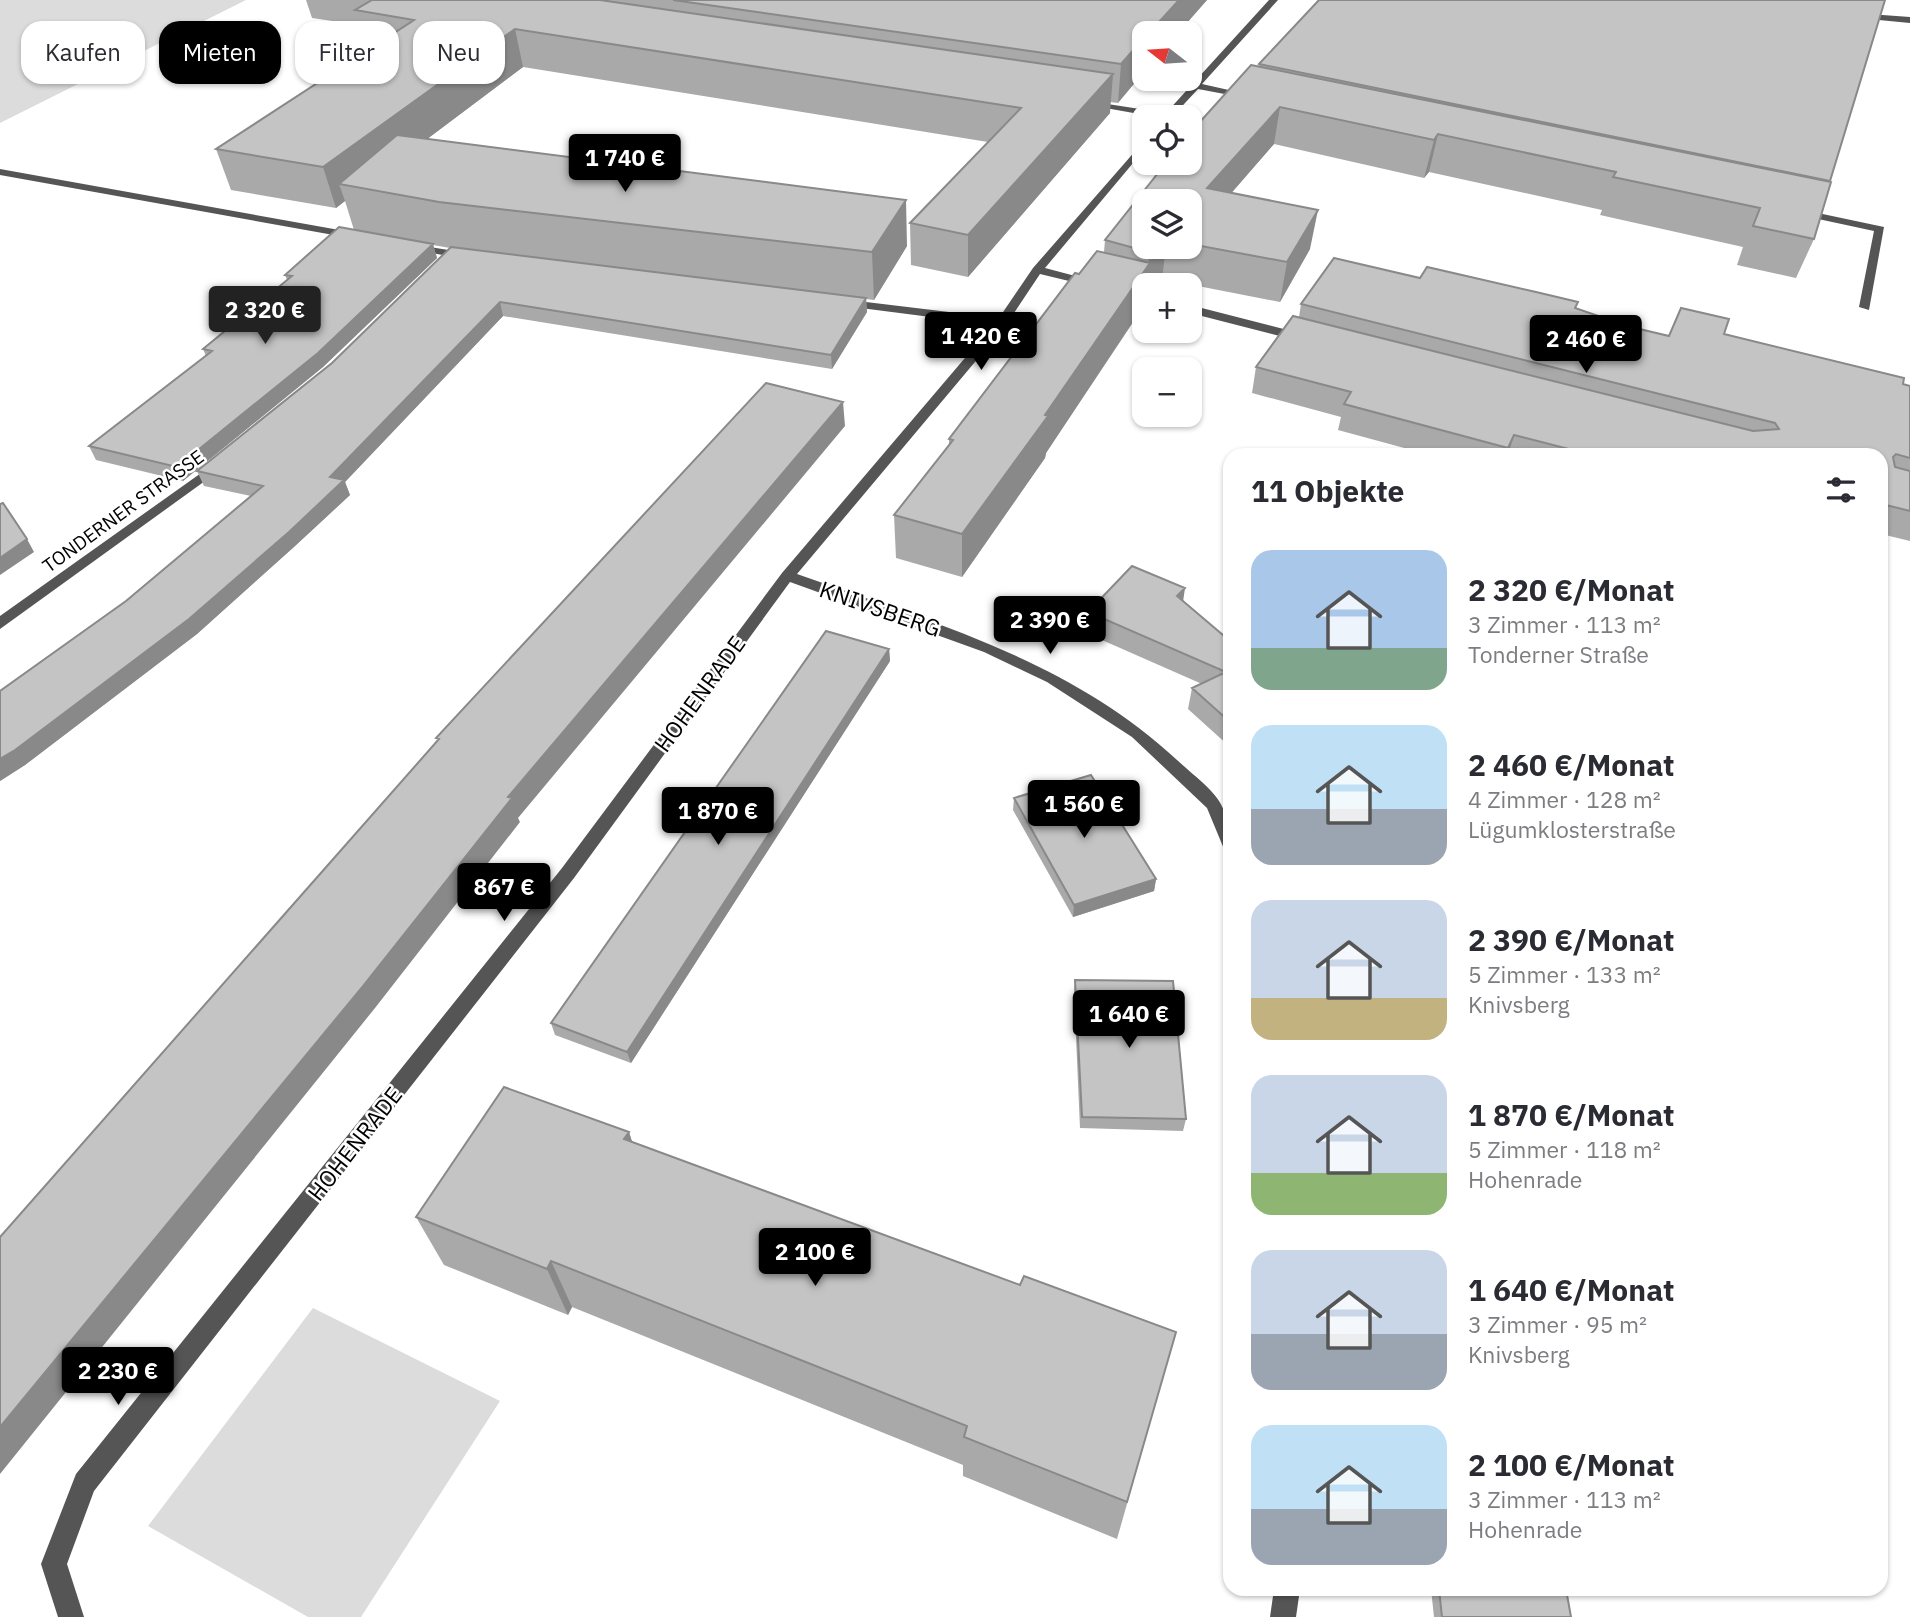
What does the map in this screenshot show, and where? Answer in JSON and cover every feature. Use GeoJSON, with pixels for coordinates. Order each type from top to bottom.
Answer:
{"type":"FeatureCollection","features":[{"type":"Feature","properties":{"kind":"street"},"geometry":{"type":"LineString","coordinates":[[1202,79],[1274,0]]}},
{"type":"Feature","properties":{"kind":"street"},"geometry":{"type":"LineString","coordinates":[[1843,14],[1910,20]]}},
{"type":"Feature","properties":{"kind":"street"},"geometry":{"type":"LineString","coordinates":[[1202,87],[1265,100]]}},
{"type":"Feature","properties":{"kind":"street"},"geometry":{"type":"LineString","coordinates":[[1178,105],[1191,91]]}},
{"type":"Feature","properties":{"kind":"street"},"geometry":{"type":"LineString","coordinates":[[1072,102],[1132,111]]}},
{"type":"Feature","properties":{"kind":"street","name":"HOHENRADE"},"geometry":{"type":"LineString","coordinates":[[71,1617],[54,1563],[85,1483],[568,873],[787,576],[1002,322],[1037,270],[1132,158]]}},
{"type":"Feature","properties":{"kind":"street"},"geometry":{"type":"LineString","coordinates":[[0,172],[370,239]]}},
{"type":"Feature","properties":{"kind":"street"},"geometry":{"type":"LineString","coordinates":[[1784,209],[1880,229],[1865,307]]}},
{"type":"Feature","properties":{"kind":"street"},"geometry":{"type":"LineString","coordinates":[[397,244],[446,258],[478,257]]}},
{"type":"Feature","properties":{"kind":"street"},"geometry":{"type":"LineString","coordinates":[[1037,270],[1104,287]]}},
{"type":"Feature","properties":{"kind":"street"},"geometry":{"type":"LineString","coordinates":[[828,299],[1002,322]]}},
{"type":"Feature","properties":{"kind":"street"},"geometry":{"type":"LineString","coordinates":[[1202,312],[1314,341]]}},
{"type":"Feature","properties":{"kind":"street","name":"TONDERNER STRASSE"},"geometry":{"type":"LineString","coordinates":[[0,624],[233,453]]}},
{"type":"Feature","properties":{"kind":"street","name":"KNIVSBERG"},"geometry":{"type":"LineString","coordinates":[[787,576],[990,648],[1053,678],[1138,733],[1214,805],[1223,827]]}},
{"type":"Feature","properties":{"kind":"street"},"geometry":{"type":"LineString","coordinates":[[1283,1617],[1286,1596]]}},
{"type":"Feature","properties":{"kind":"shaded area"},"geometry":{"type":"Polygon","coordinates":[[[0,0],[246,0],[204,21],[159,21],[159,44],[145,50],[145,21],[21,21],[21,84],[78,84],[0,123],[0,0]]]}},
{"type":"Feature","properties":{"kind":"shaded area"},"geometry":{"type":"Polygon","coordinates":[[[313,1308],[500,1401],[361,1617],[308,1617],[148,1526],[313,1308]]]}},
{"type":"Feature","properties":{"kind":"building"},"geometry":{"type":"Polygon","coordinates":[[[372,0],[600,0],[1113,74],[968,235],[910,223],[1021,108],[515,29],[505,36],[505,21],[413,21],[413,84],[438,84],[323,167],[216,149],[316,84],[399,84],[399,30],[414,20],[355,10],[372,0]]]}},
{"type":"Feature","properties":{"kind":"building"},"geometry":{"type":"Polygon","coordinates":[[[673,0],[1179,0],[1160,21],[1132,21],[1132,52],[1121,64],[673,0]]]}},
{"type":"Feature","properties":{"kind":"building"},"geometry":{"type":"Polygon","coordinates":[[[1319,0],[1885,0],[1830,181],[1259,64],[1319,0]]]}},
{"type":"Feature","properties":{"kind":"building"},"geometry":{"type":"Polygon","coordinates":[[[1251,65],[1831,182],[1814,239],[1753,226],[1760,208],[1613,177],[1616,172],[1438,134],[1434,140],[1280,107],[1207,188],[1318,210],[1287,262],[1202,246],[1202,189],[1145,189],[1156,175],[1202,175],[1202,120],[1251,65]]]}},
{"type":"Feature","properties":{"kind":"building"},"geometry":{"type":"Polygon","coordinates":[[[397,135],[906,200],[872,252],[439,202],[339,184],[397,135]]]}},
{"type":"Feature","properties":{"kind":"building"},"geometry":{"type":"Polygon","coordinates":[[[1132,206],[1132,247],[1105,240],[1132,206]]]}},
{"type":"Feature","properties":{"kind":"building"},"geometry":{"type":"Polygon","coordinates":[[[339,227],[433,244],[318,353],[177,467],[89,446],[212,351],[203,349],[292,276],[285,275],[339,227]]]}},
{"type":"Feature","properties":{"kind":"building"},"geometry":{"type":"Polygon","coordinates":[[[451,247],[866,298],[831,355],[500,302],[330,477],[344,480],[289,532],[189,619],[0,759],[0,691],[126,601],[263,486],[197,471],[332,363],[451,247]]]}},
{"type":"Feature","properties":{"kind":"building"},"geometry":{"type":"Polygon","coordinates":[[[1097,251],[1150,263],[1143,273],[1132,273],[1132,289],[1045,415],[1048,416],[962,534],[894,515],[953,440],[949,439],[1075,273],[1079,274],[1097,251]]]}},
{"type":"Feature","properties":{"kind":"building"},"geometry":{"type":"Polygon","coordinates":[[[1334,258],[1420,278],[1427,267],[1578,302],[1575,308],[1627,326],[1669,336],[1681,308],[1729,319],[1724,334],[1904,378],[1903,384],[1910,386],[1910,458],[1896,454],[1893,457],[1895,467],[1910,471],[1910,511],[1888,506],[1888,448],[1565,448],[1514,435],[1508,448],[1344,404],[1351,392],[1256,367],[1293,316],[1753,431],[1779,429],[1775,423],[1301,304],[1334,258]]]}},
{"type":"Feature","properties":{"kind":"building"},"geometry":{"type":"Polygon","coordinates":[[[766,383],[843,402],[508,797],[512,798],[363,986],[0,1427],[0,1237],[439,739],[436,738],[766,383]]]}},
{"type":"Feature","properties":{"kind":"building"},"geometry":{"type":"Polygon","coordinates":[[[3,503],[27,539],[0,558],[0,504],[3,503]]]}},
{"type":"Feature","properties":{"kind":"building"},"geometry":{"type":"Polygon","coordinates":[[[1132,566],[1185,588],[1177,596],[1223,635],[1223,671],[1088,612],[1132,566]]]}},
{"type":"Feature","properties":{"kind":"building"},"geometry":{"type":"Polygon","coordinates":[[[826,631],[889,649],[627,1052],[551,1023],[826,631]]]}},
{"type":"Feature","properties":{"kind":"building"},"geometry":{"type":"Polygon","coordinates":[[[1223,673],[1223,716],[1192,688],[1223,673]]]}},
{"type":"Feature","properties":{"kind":"building"},"geometry":{"type":"Polygon","coordinates":[[[1091,775],[1156,879],[1074,905],[1014,798],[1091,775]]]}},
{"type":"Feature","properties":{"kind":"building"},"geometry":{"type":"Polygon","coordinates":[[[1075,980],[1173,981],[1186,1119],[1082,1117],[1075,980]]]}},
{"type":"Feature","properties":{"kind":"building"},"geometry":{"type":"Polygon","coordinates":[[[504,1087],[629,1132],[624,1139],[1020,1285],[1024,1276],[1176,1332],[1127,1502],[964,1437],[967,1426],[551,1261],[547,1269],[416,1217],[504,1087]]]}},
{"type":"Feature","properties":{"kind":"building"},"geometry":{"type":"Polygon","coordinates":[[[1440,1596],[1567,1596],[1571,1617],[1442,1617],[1440,1596]]]}}]}
